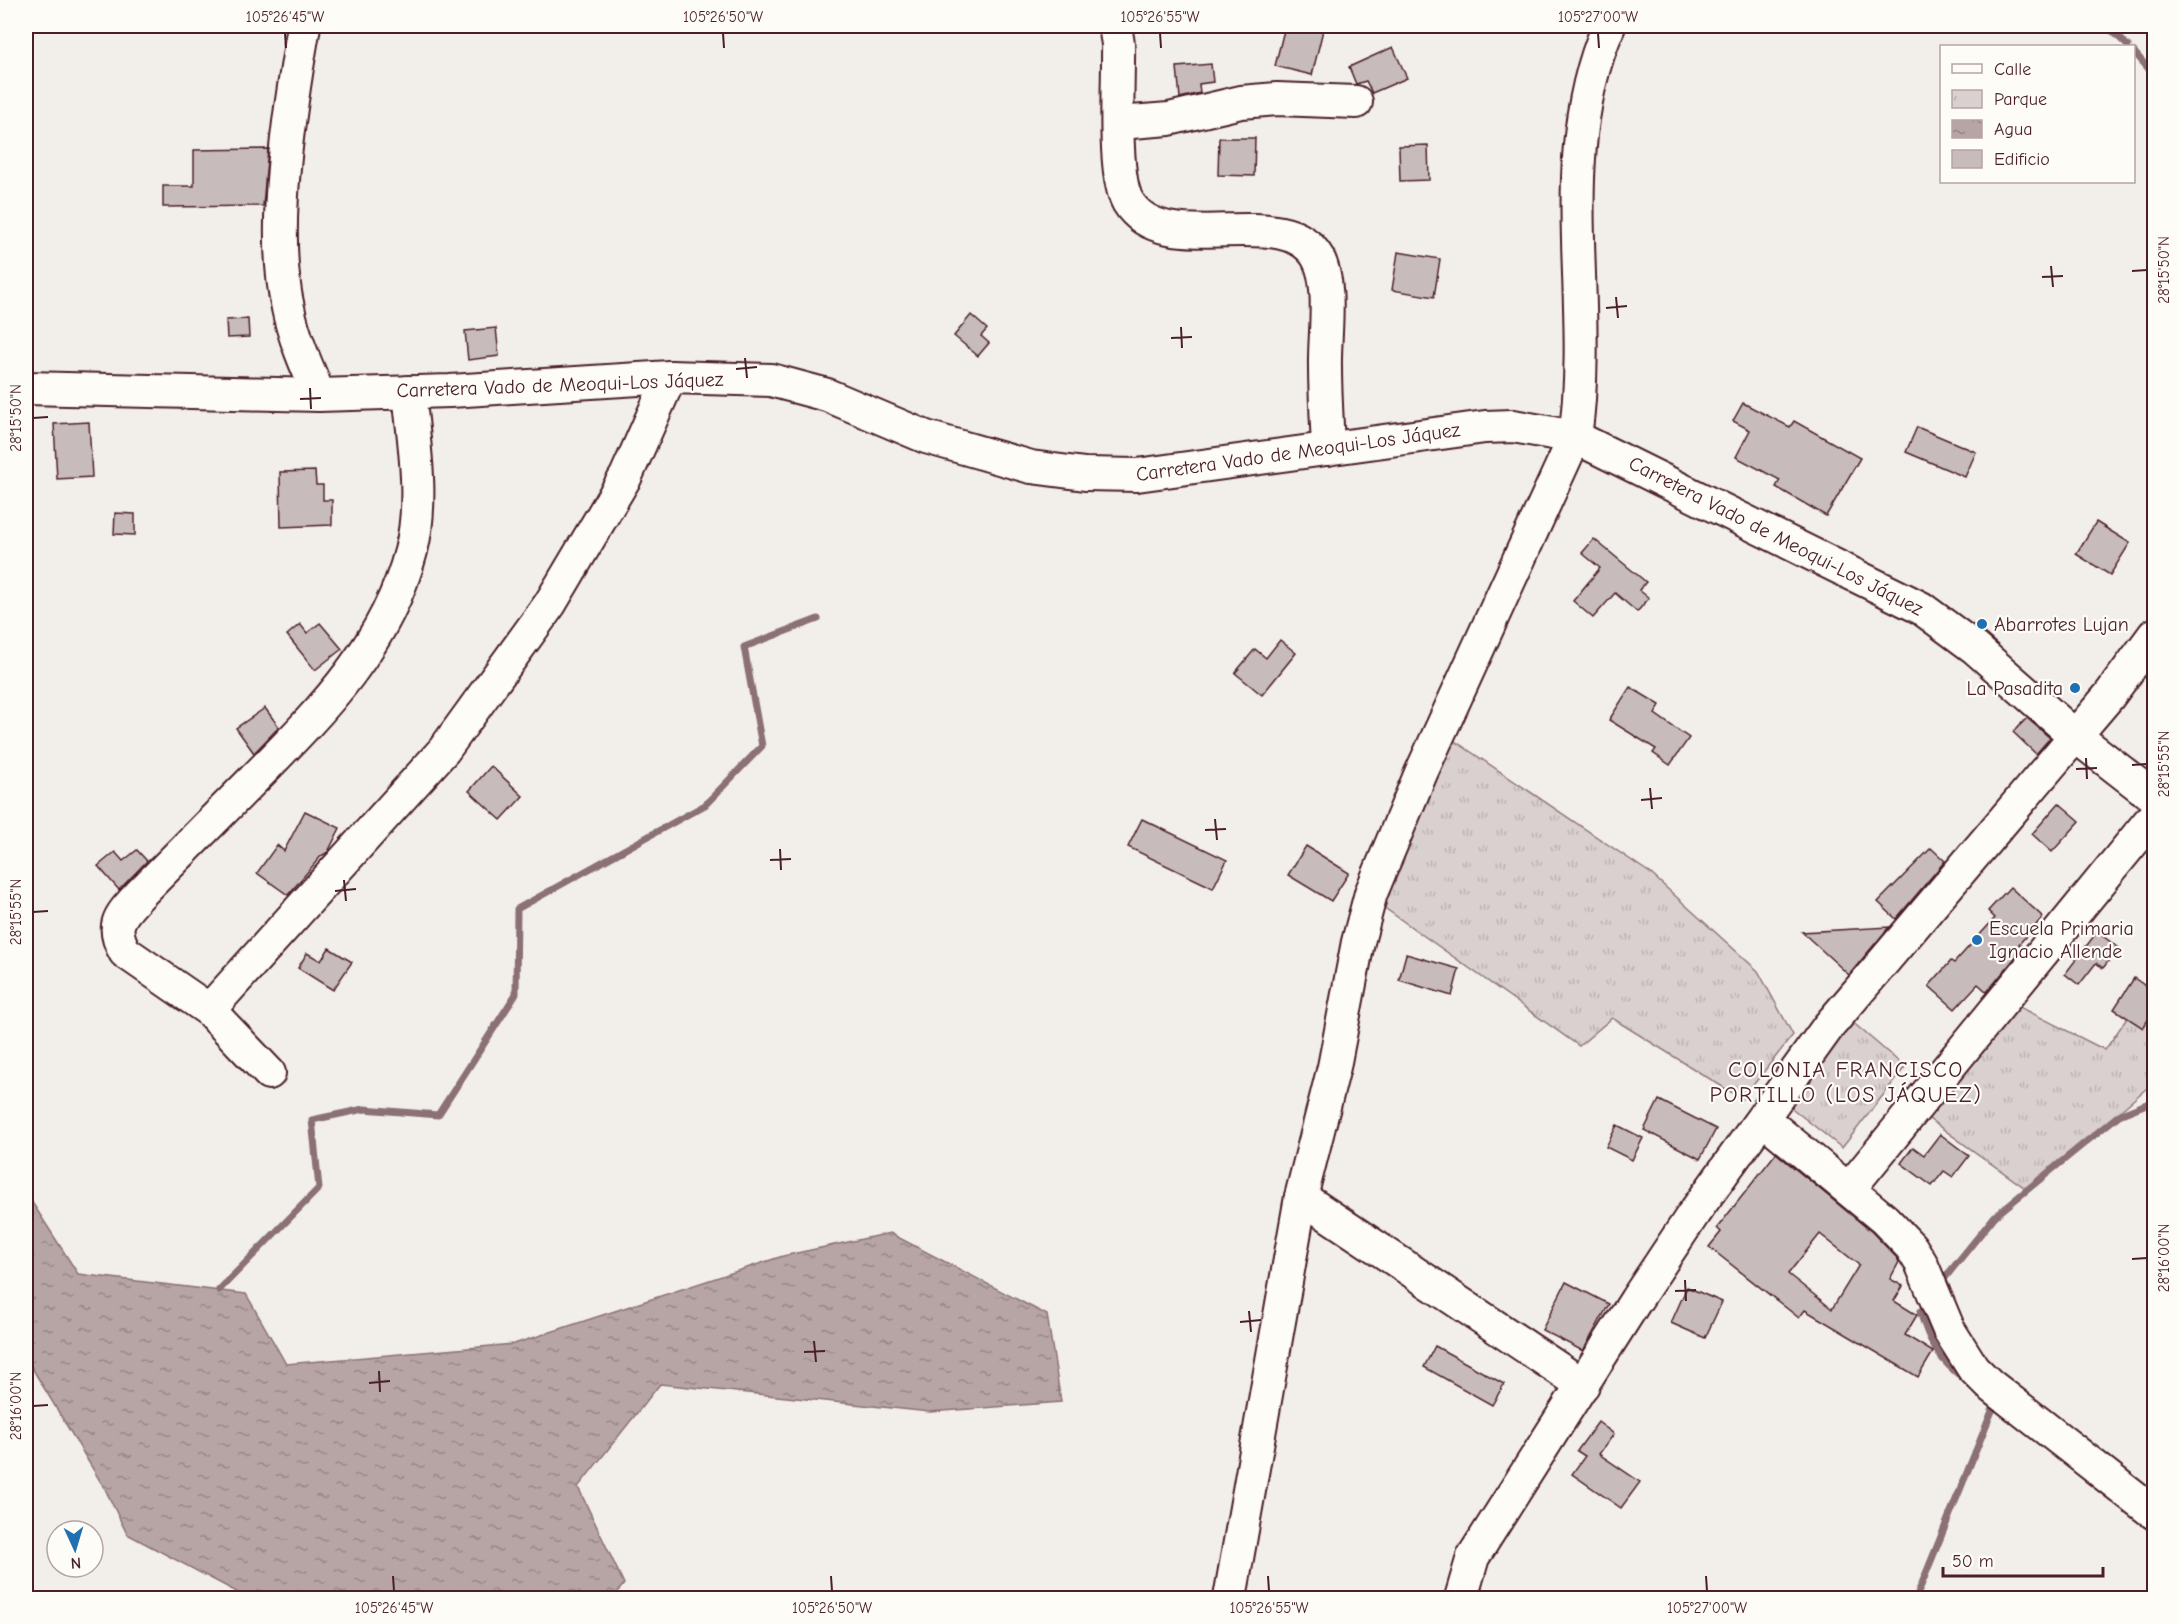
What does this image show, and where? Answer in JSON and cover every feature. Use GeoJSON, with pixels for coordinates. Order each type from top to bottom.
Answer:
{"type":"FeatureCollection","features":[{"type":"Feature","properties":{"kind":"street"},"geometry":{"type":"LineString","coordinates":[[304,26],[284,183],[283,265],[288,308],[297,342],[319,395]]}},
{"type":"Feature","properties":{"kind":"street"},"geometry":{"type":"LineString","coordinates":[[1115,26],[1118,44],[1118,168],[1128,201],[1142,217],[1167,228],[1288,234],[1308,243],[1320,260],[1326,295],[1324,365],[1328,449]]}},
{"type":"Feature","properties":{"kind":"street"},"geometry":{"type":"LineString","coordinates":[[1230,1599],[1301,1197],[1334,1067],[1358,942],[1371,893],[1421,773],[1575,437],[1582,394],[1582,365],[1575,197],[1587,100],[1597,54],[1609,26]]}},
{"type":"Feature","properties":{"kind":"street"},"geometry":{"type":"LineString","coordinates":[[1119,123],[1169,119],[1240,102],[1277,99],[1356,102]]}},
{"type":"Feature","properties":{"kind":"street"},"geometry":{"type":"LineString","coordinates":[[209,1010],[444,750],[550,604],[626,476],[670,377]]}},
{"type":"Feature","properties":{"kind":"street","name":"Carretera Vado de Meoqui-Los Jáquez"},"geometry":{"type":"LineString","coordinates":[[26,388],[319,395],[670,377],[771,380],[827,395],[926,436],[1031,467],[1085,474],[1137,475],[1419,434],[1503,426],[1544,429],[1575,437],[1921,608],[1975,648],[2074,735],[2154,797]]}},
{"type":"Feature","properties":{"kind":"street"},"geometry":{"type":"LineString","coordinates":[[269,1074],[209,1010],[125,952],[117,939],[116,928],[122,914],[140,894],[301,732],[348,680],[378,631],[412,550],[417,504],[409,392]]}},
{"type":"Feature","properties":{"kind":"street"},"geometry":{"type":"LineString","coordinates":[[1461,1599],[1473,1557],[1694,1213],[1828,1028],[2109,696],[2154,635]]}},
{"type":"Feature","properties":{"kind":"street"},"geometry":{"type":"LineString","coordinates":[[1849,1189],[2154,816]]}},
{"type":"Feature","properties":{"kind":"street"},"geometry":{"type":"LineString","coordinates":[[1763,1119],[1884,1219],[1911,1246],[1921,1263],[1948,1330],[1973,1368],[1989,1384],[2154,1513]]}},
{"type":"Feature","properties":{"kind":"street"},"geometry":{"type":"LineString","coordinates":[[1301,1197],[1583,1385]]}},
{"type":"Feature","properties":{"kind":"green space"},"geometry":{"type":"Polygon","coordinates":[[[1449,737],[1650,873],[1758,971],[1793,1035],[1742,1099],[1612,1018],[1579,1046],[1379,904],[1449,737]]]}},
{"type":"Feature","properties":{"kind":"green space"},"geometry":{"type":"Polygon","coordinates":[[[2154,979],[2154,1082],[2028,1190],[1925,1116],[2020,1007],[2105,1050],[2154,979]]]}},
{"type":"Feature","properties":{"kind":"green space"},"geometry":{"type":"Polygon","coordinates":[[[1850,1020],[1905,1067],[1842,1148],[1784,1102],[1850,1020]]]}},
{"type":"Feature","properties":{"kind":"water"},"geometry":{"type":"Polygon","coordinates":[[[26,1193],[78,1274],[246,1294],[286,1364],[514,1344],[783,1256],[890,1233],[1047,1315],[1061,1402],[930,1412],[660,1384],[578,1487],[624,1584],[613,1598],[248,1598],[127,1534],[105,1489],[26,1358],[26,1193]]]}},
{"type":"Feature","properties":{"kind":"building"},"geometry":{"type":"Polygon","coordinates":[[[1285,26],[1324,26],[1312,75],[1275,66],[1285,26]]]}},
{"type":"Feature","properties":{"kind":"building"},"geometry":{"type":"Polygon","coordinates":[[[1393,47],[1407,78],[1372,93],[1366,81],[1356,84],[1349,67],[1393,47]]]}},
{"type":"Feature","properties":{"kind":"building"},"geometry":{"type":"Polygon","coordinates":[[[1211,64],[1213,82],[1199,84],[1200,93],[1180,98],[1177,67],[1211,64]]]}},
{"type":"Feature","properties":{"kind":"building"},"geometry":{"type":"Polygon","coordinates":[[[1219,138],[1255,138],[1254,176],[1218,175],[1219,138]]]}},
{"type":"Feature","properties":{"kind":"building"},"geometry":{"type":"Polygon","coordinates":[[[1428,145],[1429,180],[1400,181],[1399,146],[1428,145]]]}},
{"type":"Feature","properties":{"kind":"building"},"geometry":{"type":"Polygon","coordinates":[[[268,149],[263,206],[163,207],[163,186],[194,186],[194,150],[268,149]]]}},
{"type":"Feature","properties":{"kind":"building"},"geometry":{"type":"Polygon","coordinates":[[[1398,252],[1440,259],[1434,297],[1392,290],[1398,252]]]}},
{"type":"Feature","properties":{"kind":"building"},"geometry":{"type":"Polygon","coordinates":[[[971,315],[987,329],[981,336],[989,343],[978,356],[954,336],[971,315]]]}},
{"type":"Feature","properties":{"kind":"building"},"geometry":{"type":"Polygon","coordinates":[[[248,319],[249,337],[227,338],[226,320],[248,319]]]}},
{"type":"Feature","properties":{"kind":"building"},"geometry":{"type":"Polygon","coordinates":[[[496,328],[499,356],[468,360],[465,331],[496,328]]]}},
{"type":"Feature","properties":{"kind":"building"},"geometry":{"type":"Polygon","coordinates":[[[1743,403],[1790,427],[1794,421],[1860,458],[1826,516],[1776,487],[1780,480],[1736,457],[1750,430],[1733,421],[1743,403]]]}},
{"type":"Feature","properties":{"kind":"building"},"geometry":{"type":"Polygon","coordinates":[[[89,422],[92,477],[57,479],[54,424],[89,422]]]}},
{"type":"Feature","properties":{"kind":"building"},"geometry":{"type":"Polygon","coordinates":[[[1917,427],[1976,452],[1965,477],[1906,452],[1917,427]]]}},
{"type":"Feature","properties":{"kind":"building"},"geometry":{"type":"Polygon","coordinates":[[[315,471],[316,485],[323,485],[323,500],[332,500],[332,525],[281,527],[280,472],[315,471]]]}},
{"type":"Feature","properties":{"kind":"building"},"geometry":{"type":"Polygon","coordinates":[[[115,513],[135,514],[135,535],[114,534],[115,513]]]}},
{"type":"Feature","properties":{"kind":"building"},"geometry":{"type":"Polygon","coordinates":[[[2096,522],[2130,543],[2110,575],[2076,554],[2096,522]]]}},
{"type":"Feature","properties":{"kind":"building"},"geometry":{"type":"Polygon","coordinates":[[[1594,539],[1646,582],[1639,590],[1649,598],[1637,612],[1615,593],[1593,618],[1573,601],[1600,568],[1582,553],[1594,539]]]}},
{"type":"Feature","properties":{"kind":"building"},"geometry":{"type":"Polygon","coordinates":[[[320,623],[342,649],[315,670],[287,635],[300,624],[307,633],[320,623]]]}},
{"type":"Feature","properties":{"kind":"building"},"geometry":{"type":"Polygon","coordinates":[[[1280,640],[1296,653],[1262,695],[1235,673],[1255,649],[1266,658],[1280,640]]]}},
{"type":"Feature","properties":{"kind":"building"},"geometry":{"type":"Polygon","coordinates":[[[1630,687],[1660,705],[1655,714],[1689,738],[1670,765],[1653,753],[1656,749],[1609,720],[1630,687]]]}},
{"type":"Feature","properties":{"kind":"building"},"geometry":{"type":"Polygon","coordinates":[[[265,708],[279,727],[254,753],[236,728],[265,708]]]}},
{"type":"Feature","properties":{"kind":"building"},"geometry":{"type":"Polygon","coordinates":[[[2027,718],[2050,738],[2036,754],[2013,732],[2027,718]]]}},
{"type":"Feature","properties":{"kind":"building"},"geometry":{"type":"Polygon","coordinates":[[[491,766],[523,796],[501,820],[469,791],[491,766]]]}},
{"type":"Feature","properties":{"kind":"building"},"geometry":{"type":"Polygon","coordinates":[[[2059,803],[2080,821],[2052,852],[2032,834],[2059,803]]]}},
{"type":"Feature","properties":{"kind":"building"},"geometry":{"type":"Polygon","coordinates":[[[305,811],[340,828],[328,852],[321,856],[288,895],[257,873],[277,845],[284,851],[305,811]]]}},
{"type":"Feature","properties":{"kind":"building"},"geometry":{"type":"Polygon","coordinates":[[[1142,819],[1227,860],[1213,888],[1128,847],[1142,819]]]}},
{"type":"Feature","properties":{"kind":"building"},"geometry":{"type":"Polygon","coordinates":[[[1306,846],[1349,873],[1331,901],[1288,875],[1306,846]]]}},
{"type":"Feature","properties":{"kind":"building"},"geometry":{"type":"Polygon","coordinates":[[[1931,848],[1945,861],[1896,919],[1878,902],[1931,848]]]}},
{"type":"Feature","properties":{"kind":"building"},"geometry":{"type":"Polygon","coordinates":[[[137,850],[147,861],[119,890],[98,866],[115,852],[123,861],[137,850]]]}},
{"type":"Feature","properties":{"kind":"building"},"geometry":{"type":"Polygon","coordinates":[[[2010,887],[2043,917],[2019,944],[2023,948],[1987,992],[1978,984],[1955,1009],[1929,986],[1951,961],[1954,963],[1995,918],[1988,911],[2010,887]]]}},
{"type":"Feature","properties":{"kind":"building"},"geometry":{"type":"Polygon","coordinates":[[[1889,927],[1849,975],[1802,932],[1889,927]]]}},
{"type":"Feature","properties":{"kind":"building"},"geometry":{"type":"Polygon","coordinates":[[[2097,932],[2119,948],[2103,968],[2096,963],[2079,985],[2065,974],[2097,932]]]}},
{"type":"Feature","properties":{"kind":"building"},"geometry":{"type":"Polygon","coordinates":[[[329,948],[352,962],[333,990],[298,968],[307,953],[321,961],[329,948]]]}},
{"type":"Feature","properties":{"kind":"building"},"geometry":{"type":"Polygon","coordinates":[[[1406,954],[1459,969],[1452,996],[1399,980],[1406,954]]]}},
{"type":"Feature","properties":{"kind":"building"},"geometry":{"type":"Polygon","coordinates":[[[2134,978],[2154,992],[2154,1010],[2143,1028],[2114,1009],[2134,978]]]}},
{"type":"Feature","properties":{"kind":"building"},"geometry":{"type":"Polygon","coordinates":[[[1659,1100],[1716,1129],[1700,1159],[1644,1130],[1659,1100]]]}},
{"type":"Feature","properties":{"kind":"building"},"geometry":{"type":"Polygon","coordinates":[[[1617,1125],[1643,1138],[1632,1160],[1606,1147],[1617,1125]]]}},
{"type":"Feature","properties":{"kind":"building"},"geometry":{"type":"Polygon","coordinates":[[[1940,1134],[1969,1156],[1953,1177],[1944,1171],[1932,1186],[1901,1163],[1913,1147],[1924,1155],[1940,1134]]]}},
{"type":"Feature","properties":{"kind":"building"},"geometry":{"type":"Polygon","coordinates":[[[1776,1153],[1872,1232],[1897,1258],[1899,1262],[1890,1279],[1903,1286],[1894,1301],[1917,1315],[1905,1335],[1933,1352],[1918,1377],[1805,1310],[1799,1318],[1709,1247],[1721,1232],[1717,1228],[1776,1153]],[[1820,1234],[1788,1274],[1832,1309],[1859,1265],[1820,1234]]]}},
{"type":"Feature","properties":{"kind":"building"},"geometry":{"type":"Polygon","coordinates":[[[1566,1282],[1609,1304],[1583,1351],[1542,1330],[1566,1282]]]}},
{"type":"Feature","properties":{"kind":"building"},"geometry":{"type":"Polygon","coordinates":[[[1687,1287],[1722,1302],[1705,1338],[1671,1323],[1687,1287]]]}},
{"type":"Feature","properties":{"kind":"building"},"geometry":{"type":"Polygon","coordinates":[[[1435,1346],[1504,1384],[1492,1405],[1424,1367],[1435,1346]]]}},
{"type":"Feature","properties":{"kind":"building"},"geometry":{"type":"Polygon","coordinates":[[[1598,1422],[1614,1434],[1599,1454],[1640,1482],[1621,1508],[1572,1474],[1585,1456],[1577,1451],[1598,1422]]]}},
{"type":"Feature","properties":{"kind":"waterway"},"geometry":{"type":"LineString","coordinates":[[2107,26],[2127,45]]}},
{"type":"Feature","properties":{"kind":"waterway"},"geometry":{"type":"LineString","coordinates":[[2135,53],[2154,75]]}},
{"type":"Feature","properties":{"kind":"waterway"},"geometry":{"type":"LineString","coordinates":[[219,1290],[319,1188],[312,1120],[364,1109],[438,1115],[516,994],[517,909],[705,805],[762,746],[744,647],[818,619]]}},
{"type":"Feature","properties":{"kind":"waterway"},"geometry":{"type":"LineString","coordinates":[[1944,1279],[1995,1216],[2119,1115],[2154,1101]]}},
{"type":"Feature","properties":{"kind":"waterway"},"geometry":{"type":"LineString","coordinates":[[1920,1311],[1936,1350],[1949,1366],[1966,1380]]}},
{"type":"Feature","properties":{"kind":"waterway"},"geometry":{"type":"LineString","coordinates":[[1916,1598],[1994,1406],[1990,1401]]}},
{"type":"Feature","properties":{"kind":"place","name":"Abarrotes Lujan"},"geometry":{"type":"Point","coordinates":[1982,624]}},
{"type":"Feature","properties":{"kind":"place","name":"La Pasadita"},"geometry":{"type":"Point","coordinates":[2075,688]}},
{"type":"Feature","properties":{"kind":"place","name":"Escuela Primaria Ignacio Allende"},"geometry":{"type":"Point","coordinates":[1977,940]}},
{"type":"Feature","properties":{"kind":"district","name":"COLONIA FRANCISCO PORTILLO (LOS JÁQUEZ)"},"geometry":{"type":"Point","coordinates":[1846,1082]}}]}
